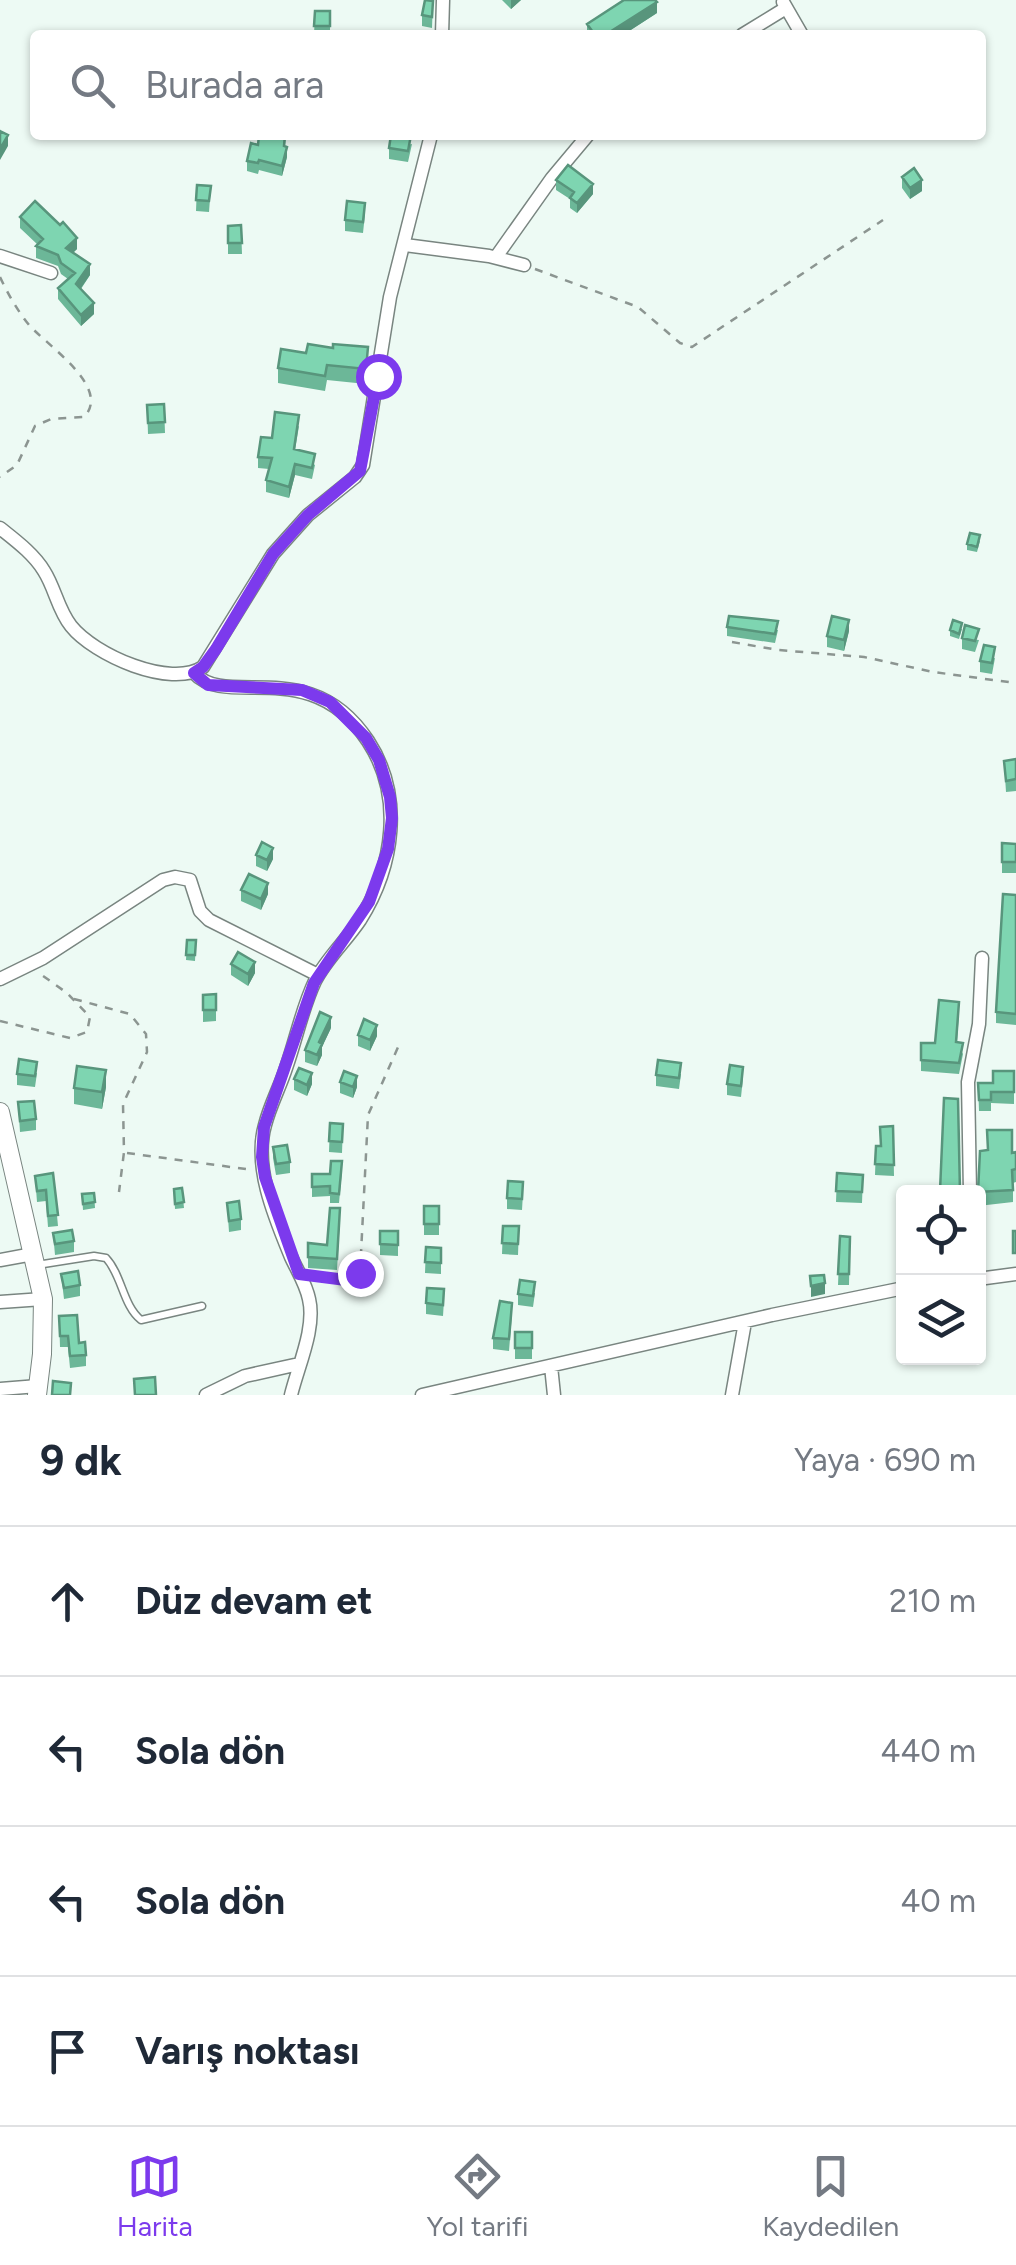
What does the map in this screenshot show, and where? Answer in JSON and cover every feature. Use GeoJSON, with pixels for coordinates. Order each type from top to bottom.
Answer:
{"type":"FeatureCollection","features":[{"type":"Feature","properties":{"kind":"street"},"geometry":{"type":"LineString","coordinates":[[442,30],[443,0]]}},
{"type":"Feature","properties":{"kind":"street"},"geometry":{"type":"LineString","coordinates":[[749,30],[784,4],[799,30]]}},
{"type":"Feature","properties":{"kind":"street"},"geometry":{"type":"LineString","coordinates":[[0,528],[38,563],[68,622],[82,637],[110,654],[155,672],[178,677],[203,667],[273,554],[308,515],[360,471],[374,413],[388,310],[430,140]]}},
{"type":"Feature","properties":{"kind":"street"},"geometry":{"type":"LineString","coordinates":[[496,257],[584,140]]}},
{"type":"Feature","properties":{"kind":"street"},"geometry":{"type":"LineString","coordinates":[[404,245],[524,264]]}},
{"type":"Feature","properties":{"kind":"street"},"geometry":{"type":"LineString","coordinates":[[0,256],[51,273]]}},
{"type":"Feature","properties":{"kind":"street"},"geometry":{"type":"LineString","coordinates":[[194,673],[202,682],[216,686],[269,686],[316,695],[352,721],[379,760],[390,797],[388,849],[361,918],[318,975],[264,1127],[264,1172],[310,1300],[291,1395]]}},
{"type":"Feature","properties":{"kind":"street"},"geometry":{"type":"LineString","coordinates":[[0,980],[144,890],[176,877],[190,880],[200,911],[209,920],[318,975]]}},
{"type":"Feature","properties":{"kind":"street"},"geometry":{"type":"LineString","coordinates":[[970,1185],[968,1082],[979,1024],[982,958]]}},
{"type":"Feature","properties":{"kind":"street"},"geometry":{"type":"LineString","coordinates":[[0,1112],[43,1299],[38,1390],[0,1389]]}},
{"type":"Feature","properties":{"kind":"street"},"geometry":{"type":"LineString","coordinates":[[0,1260],[35,1260]]}},
{"type":"Feature","properties":{"kind":"street"},"geometry":{"type":"LineString","coordinates":[[986,1278],[1016,1274]]}},
{"type":"Feature","properties":{"kind":"street"},"geometry":{"type":"LineString","coordinates":[[422,1395],[896,1290]]}},
{"type":"Feature","properties":{"kind":"street"},"geometry":{"type":"LineString","coordinates":[[0,1302],[43,1299]]}},
{"type":"Feature","properties":{"kind":"street"},"geometry":{"type":"LineString","coordinates":[[732,1395],[745,1322]]}},
{"type":"Feature","properties":{"kind":"street"},"geometry":{"type":"LineString","coordinates":[[206,1395],[245,1376],[298,1364]]}},
{"type":"Feature","properties":{"kind":"street"},"geometry":{"type":"LineString","coordinates":[[551,1366],[554,1395]]}},
{"type":"Feature","properties":{"kind":"lane"},"geometry":{"type":"LineString","coordinates":[[35,1260],[106,1258],[116,1271],[136,1317],[142,1320],[202,1306]]}},
{"type":"Feature","properties":{"kind":"path"},"geometry":{"type":"LineString","coordinates":[[524,264],[638,307],[680,343],[692,347],[883,220]]}},
{"type":"Feature","properties":{"kind":"path"},"geometry":{"type":"LineString","coordinates":[[0,277],[16,308],[84,380],[93,399],[84,417],[52,419],[35,426],[16,465],[0,476]]}},
{"type":"Feature","properties":{"kind":"path"},"geometry":{"type":"LineString","coordinates":[[732,642],[864,657],[1016,684]]}},
{"type":"Feature","properties":{"kind":"path"},"geometry":{"type":"LineString","coordinates":[[0,1021],[70,1038],[87,1032],[90,1017],[74,999],[50,980],[24,968]]}},
{"type":"Feature","properties":{"kind":"path"},"geometry":{"type":"LineString","coordinates":[[74,999],[130,1014],[146,1034],[147,1052],[123,1104],[120,1192]]}},
{"type":"Feature","properties":{"kind":"path"},"geometry":{"type":"LineString","coordinates":[[299,1274],[346,1280],[360,1273],[368,1115],[399,1045]]}},
{"type":"Feature","properties":{"kind":"path"},"geometry":{"type":"LineString","coordinates":[[124,1152],[264,1172]]}},
{"type":"Feature","properties":{"kind":"building"},"geometry":{"type":"Polygon","coordinates":[[[425,0],[433,1],[432,17],[422,15],[425,0]]]}},
{"type":"Feature","properties":{"kind":"building"},"geometry":{"type":"Polygon","coordinates":[[[624,0],[657,2],[613,30],[591,30],[587,24],[624,0]]]}},
{"type":"Feature","properties":{"kind":"building"},"geometry":{"type":"Polygon","coordinates":[[[315,11],[330,11],[330,26],[314,26],[315,11]]]}},
{"type":"Feature","properties":{"kind":"building"},"geometry":{"type":"Polygon","coordinates":[[[0,131],[8,135],[0,149],[0,131]]]}},
{"type":"Feature","properties":{"kind":"building"},"geometry":{"type":"Polygon","coordinates":[[[258,140],[285,140],[287,147],[282,166],[247,161],[251,143],[258,145],[258,140]]]}},
{"type":"Feature","properties":{"kind":"building"},"geometry":{"type":"Polygon","coordinates":[[[390,140],[410,140],[408,151],[389,148],[390,140]]]}},
{"type":"Feature","properties":{"kind":"building"},"geometry":{"type":"Polygon","coordinates":[[[568,165],[593,184],[577,203],[570,198],[574,192],[556,180],[568,165]]]}},
{"type":"Feature","properties":{"kind":"building"},"geometry":{"type":"Polygon","coordinates":[[[914,168],[922,180],[910,188],[902,177],[914,168]]]}},
{"type":"Feature","properties":{"kind":"building"},"geometry":{"type":"Polygon","coordinates":[[[197,185],[211,186],[209,201],[196,200],[197,185]]]}},
{"type":"Feature","properties":{"kind":"building"},"geometry":{"type":"Polygon","coordinates":[[[35,201],[77,238],[66,248],[90,264],[76,284],[94,303],[81,315],[58,288],[75,273],[61,263],[58,255],[36,246],[43,239],[20,217],[35,201]]]}},
{"type":"Feature","properties":{"kind":"building"},"geometry":{"type":"Polygon","coordinates":[[[347,201],[365,203],[363,222],[345,220],[347,201]]]}},
{"type":"Feature","properties":{"kind":"building"},"geometry":{"type":"Polygon","coordinates":[[[241,225],[242,243],[228,243],[228,226],[241,225]]]}},
{"type":"Feature","properties":{"kind":"building"},"geometry":{"type":"Polygon","coordinates":[[[308,344],[368,347],[366,369],[327,365],[325,376],[278,368],[281,349],[306,353],[308,344]]]}},
{"type":"Feature","properties":{"kind":"building"},"geometry":{"type":"Polygon","coordinates":[[[164,404],[165,422],[148,423],[147,405],[164,404]]]}},
{"type":"Feature","properties":{"kind":"building"},"geometry":{"type":"Polygon","coordinates":[[[275,412],[299,415],[294,449],[315,454],[312,468],[295,464],[289,487],[266,480],[272,458],[258,457],[261,437],[272,438],[275,412]]]}},
{"type":"Feature","properties":{"kind":"building"},"geometry":{"type":"Polygon","coordinates":[[[970,533],[980,535],[977,547],[967,544],[970,533]]]}},
{"type":"Feature","properties":{"kind":"building"},"geometry":{"type":"Polygon","coordinates":[[[729,616],[778,621],[775,634],[727,627],[729,616]]]}},
{"type":"Feature","properties":{"kind":"building"},"geometry":{"type":"Polygon","coordinates":[[[832,616],[849,620],[844,640],[827,636],[832,616]]]}},
{"type":"Feature","properties":{"kind":"building"},"geometry":{"type":"Polygon","coordinates":[[[953,620],[962,623],[959,634],[950,630],[953,620]]]}},
{"type":"Feature","properties":{"kind":"building"},"geometry":{"type":"Polygon","coordinates":[[[965,625],[979,629],[975,641],[962,638],[965,625]]]}},
{"type":"Feature","properties":{"kind":"building"},"geometry":{"type":"Polygon","coordinates":[[[984,645],[995,647],[992,663],[980,661],[984,645]]]}},
{"type":"Feature","properties":{"kind":"building"},"geometry":{"type":"Polygon","coordinates":[[[1016,759],[1016,779],[1006,781],[1004,761],[1016,759]]]}},
{"type":"Feature","properties":{"kind":"building"},"geometry":{"type":"Polygon","coordinates":[[[262,842],[273,848],[267,860],[256,855],[262,842]]]}},
{"type":"Feature","properties":{"kind":"building"},"geometry":{"type":"Polygon","coordinates":[[[1002,843],[1016,844],[1016,862],[1002,862],[1002,843]]]}},
{"type":"Feature","properties":{"kind":"building"},"geometry":{"type":"Polygon","coordinates":[[[249,874],[268,883],[261,899],[241,890],[249,874]]]}},
{"type":"Feature","properties":{"kind":"building"},"geometry":{"type":"Polygon","coordinates":[[[1003,894],[1016,895],[1016,1014],[996,1012],[1003,894]]]}},
{"type":"Feature","properties":{"kind":"building"},"geometry":{"type":"Polygon","coordinates":[[[187,940],[196,940],[195,955],[186,955],[187,940]]]}},
{"type":"Feature","properties":{"kind":"building"},"geometry":{"type":"Polygon","coordinates":[[[238,952],[255,962],[248,974],[231,964],[238,952]]]}},
{"type":"Feature","properties":{"kind":"building"},"geometry":{"type":"Polygon","coordinates":[[[216,994],[216,1010],[203,1010],[203,995],[216,994]]]}},
{"type":"Feature","properties":{"kind":"building"},"geometry":{"type":"Polygon","coordinates":[[[939,1000],[959,1002],[956,1042],[963,1043],[959,1063],[921,1060],[921,1043],[935,1043],[939,1000]]]}},
{"type":"Feature","properties":{"kind":"building"},"geometry":{"type":"Polygon","coordinates":[[[320,1012],[331,1017],[317,1055],[305,1050],[320,1012]]]}},
{"type":"Feature","properties":{"kind":"building"},"geometry":{"type":"Polygon","coordinates":[[[364,1019],[377,1025],[370,1040],[358,1035],[364,1019]]]}},
{"type":"Feature","properties":{"kind":"building"},"geometry":{"type":"Polygon","coordinates":[[[19,1059],[37,1062],[35,1076],[17,1074],[19,1059]]]}},
{"type":"Feature","properties":{"kind":"building"},"geometry":{"type":"Polygon","coordinates":[[[658,1060],[681,1063],[679,1078],[656,1075],[658,1060]]]}},
{"type":"Feature","properties":{"kind":"building"},"geometry":{"type":"Polygon","coordinates":[[[730,1065],[743,1067],[741,1086],[727,1084],[730,1065]]]}},
{"type":"Feature","properties":{"kind":"building"},"geometry":{"type":"Polygon","coordinates":[[[77,1066],[106,1070],[102,1092],[74,1088],[77,1066]]]}},
{"type":"Feature","properties":{"kind":"building"},"geometry":{"type":"Polygon","coordinates":[[[299,1068],[312,1073],[307,1085],[294,1079],[299,1068]]]}},
{"type":"Feature","properties":{"kind":"building"},"geometry":{"type":"Polygon","coordinates":[[[344,1071],[357,1076],[353,1087],[340,1082],[344,1071]]]}},
{"type":"Feature","properties":{"kind":"building"},"geometry":{"type":"Polygon","coordinates":[[[993,1071],[1014,1071],[1014,1092],[991,1092],[991,1100],[979,1100],[978,1083],[993,1083],[993,1071]]]}},
{"type":"Feature","properties":{"kind":"building"},"geometry":{"type":"Polygon","coordinates":[[[944,1098],[958,1099],[960,1185],[940,1185],[944,1098]]]}},
{"type":"Feature","properties":{"kind":"building"},"geometry":{"type":"Polygon","coordinates":[[[34,1101],[36,1119],[20,1121],[18,1102],[34,1101]]]}},
{"type":"Feature","properties":{"kind":"building"},"geometry":{"type":"Polygon","coordinates":[[[330,1123],[343,1124],[342,1142],[329,1141],[330,1123]]]}},
{"type":"Feature","properties":{"kind":"building"},"geometry":{"type":"Polygon","coordinates":[[[893,1126],[894,1165],[875,1164],[876,1146],[881,1146],[880,1127],[893,1126]]]}},
{"type":"Feature","properties":{"kind":"building"},"geometry":{"type":"Polygon","coordinates":[[[987,1130],[1012,1130],[1012,1153],[1016,1152],[1013,1190],[986,1192],[986,1185],[978,1185],[980,1151],[988,1150],[987,1130]]]}},
{"type":"Feature","properties":{"kind":"building"},"geometry":{"type":"Polygon","coordinates":[[[287,1145],[290,1162],[276,1164],[273,1147],[287,1145]]]}},
{"type":"Feature","properties":{"kind":"building"},"geometry":{"type":"Polygon","coordinates":[[[331,1161],[342,1161],[339,1194],[330,1193],[330,1186],[312,1187],[312,1174],[330,1174],[331,1161]]]}},
{"type":"Feature","properties":{"kind":"building"},"geometry":{"type":"Polygon","coordinates":[[[53,1173],[58,1215],[48,1216],[46,1190],[37,1191],[35,1176],[53,1173]]]}},
{"type":"Feature","properties":{"kind":"building"},"geometry":{"type":"Polygon","coordinates":[[[837,1173],[863,1175],[862,1192],[836,1191],[837,1173]]]}},
{"type":"Feature","properties":{"kind":"building"},"geometry":{"type":"Polygon","coordinates":[[[508,1181],[523,1182],[522,1199],[507,1198],[508,1181]]]}},
{"type":"Feature","properties":{"kind":"building"},"geometry":{"type":"Polygon","coordinates":[[[182,1188],[184,1202],[175,1204],[174,1189],[182,1188]]]}},
{"type":"Feature","properties":{"kind":"building"},"geometry":{"type":"Polygon","coordinates":[[[94,1193],[95,1202],[83,1204],[82,1194],[94,1193]]]}},
{"type":"Feature","properties":{"kind":"building"},"geometry":{"type":"Polygon","coordinates":[[[239,1201],[241,1219],[229,1221],[227,1203],[239,1201]]]}},
{"type":"Feature","properties":{"kind":"building"},"geometry":{"type":"Polygon","coordinates":[[[424,1206],[439,1206],[439,1224],[424,1224],[424,1206]]]}},
{"type":"Feature","properties":{"kind":"building"},"geometry":{"type":"Polygon","coordinates":[[[330,1208],[340,1208],[337,1259],[308,1257],[308,1243],[327,1245],[330,1208]]]}},
{"type":"Feature","properties":{"kind":"building"},"geometry":{"type":"Polygon","coordinates":[[[503,1226],[519,1226],[518,1244],[502,1243],[503,1226]]]}},
{"type":"Feature","properties":{"kind":"building"},"geometry":{"type":"Polygon","coordinates":[[[72,1230],[74,1241],[55,1244],[53,1233],[72,1230]]]}},
{"type":"Feature","properties":{"kind":"building"},"geometry":{"type":"Polygon","coordinates":[[[380,1231],[398,1231],[398,1245],[380,1244],[380,1231]]]}},
{"type":"Feature","properties":{"kind":"building"},"geometry":{"type":"Polygon","coordinates":[[[1016,1231],[1016,1253],[1013,1253],[1016,1231]]]}},
{"type":"Feature","properties":{"kind":"building"},"geometry":{"type":"Polygon","coordinates":[[[840,1236],[850,1237],[849,1274],[838,1274],[840,1236]]]}},
{"type":"Feature","properties":{"kind":"building"},"geometry":{"type":"Polygon","coordinates":[[[426,1247],[441,1248],[441,1263],[425,1262],[426,1247]]]}},
{"type":"Feature","properties":{"kind":"building"},"geometry":{"type":"Polygon","coordinates":[[[78,1271],[80,1285],[64,1288],[61,1274],[78,1271]]]}},
{"type":"Feature","properties":{"kind":"building"},"geometry":{"type":"Polygon","coordinates":[[[824,1275],[825,1283],[811,1286],[810,1276],[824,1275]]]}},
{"type":"Feature","properties":{"kind":"building"},"geometry":{"type":"Polygon","coordinates":[[[520,1280],[535,1282],[533,1296],[518,1294],[520,1280]]]}},
{"type":"Feature","properties":{"kind":"building"},"geometry":{"type":"Polygon","coordinates":[[[427,1288],[444,1289],[443,1305],[426,1303],[427,1288]]]}},
{"type":"Feature","properties":{"kind":"building"},"geometry":{"type":"Polygon","coordinates":[[[500,1301],[512,1303],[509,1339],[493,1338],[500,1301]]]}},
{"type":"Feature","properties":{"kind":"building"},"geometry":{"type":"Polygon","coordinates":[[[77,1315],[79,1343],[85,1342],[86,1355],[70,1356],[68,1336],[60,1336],[59,1316],[77,1315]]]}},
{"type":"Feature","properties":{"kind":"building"},"geometry":{"type":"Polygon","coordinates":[[[515,1332],[532,1332],[532,1348],[515,1348],[515,1332]]]}},
{"type":"Feature","properties":{"kind":"building"},"geometry":{"type":"Polygon","coordinates":[[[155,1377],[156,1395],[135,1395],[134,1379],[155,1377]]]}},
{"type":"Feature","properties":{"kind":"building"},"geometry":{"type":"Polygon","coordinates":[[[53,1381],[71,1383],[70,1395],[52,1395],[53,1381]]]}},
{"type":"Feature","properties":{"kind":"route"},"geometry":{"type":"LineString","coordinates":[[360,1273],[346,1280],[299,1274],[265,1177],[262,1138],[314,983],[361,918],[388,849],[392,818],[386,779],[366,738],[330,702],[302,690],[208,685],[194,673],[216,649],[273,554],[308,515],[360,471],[378,376]]}}]}
